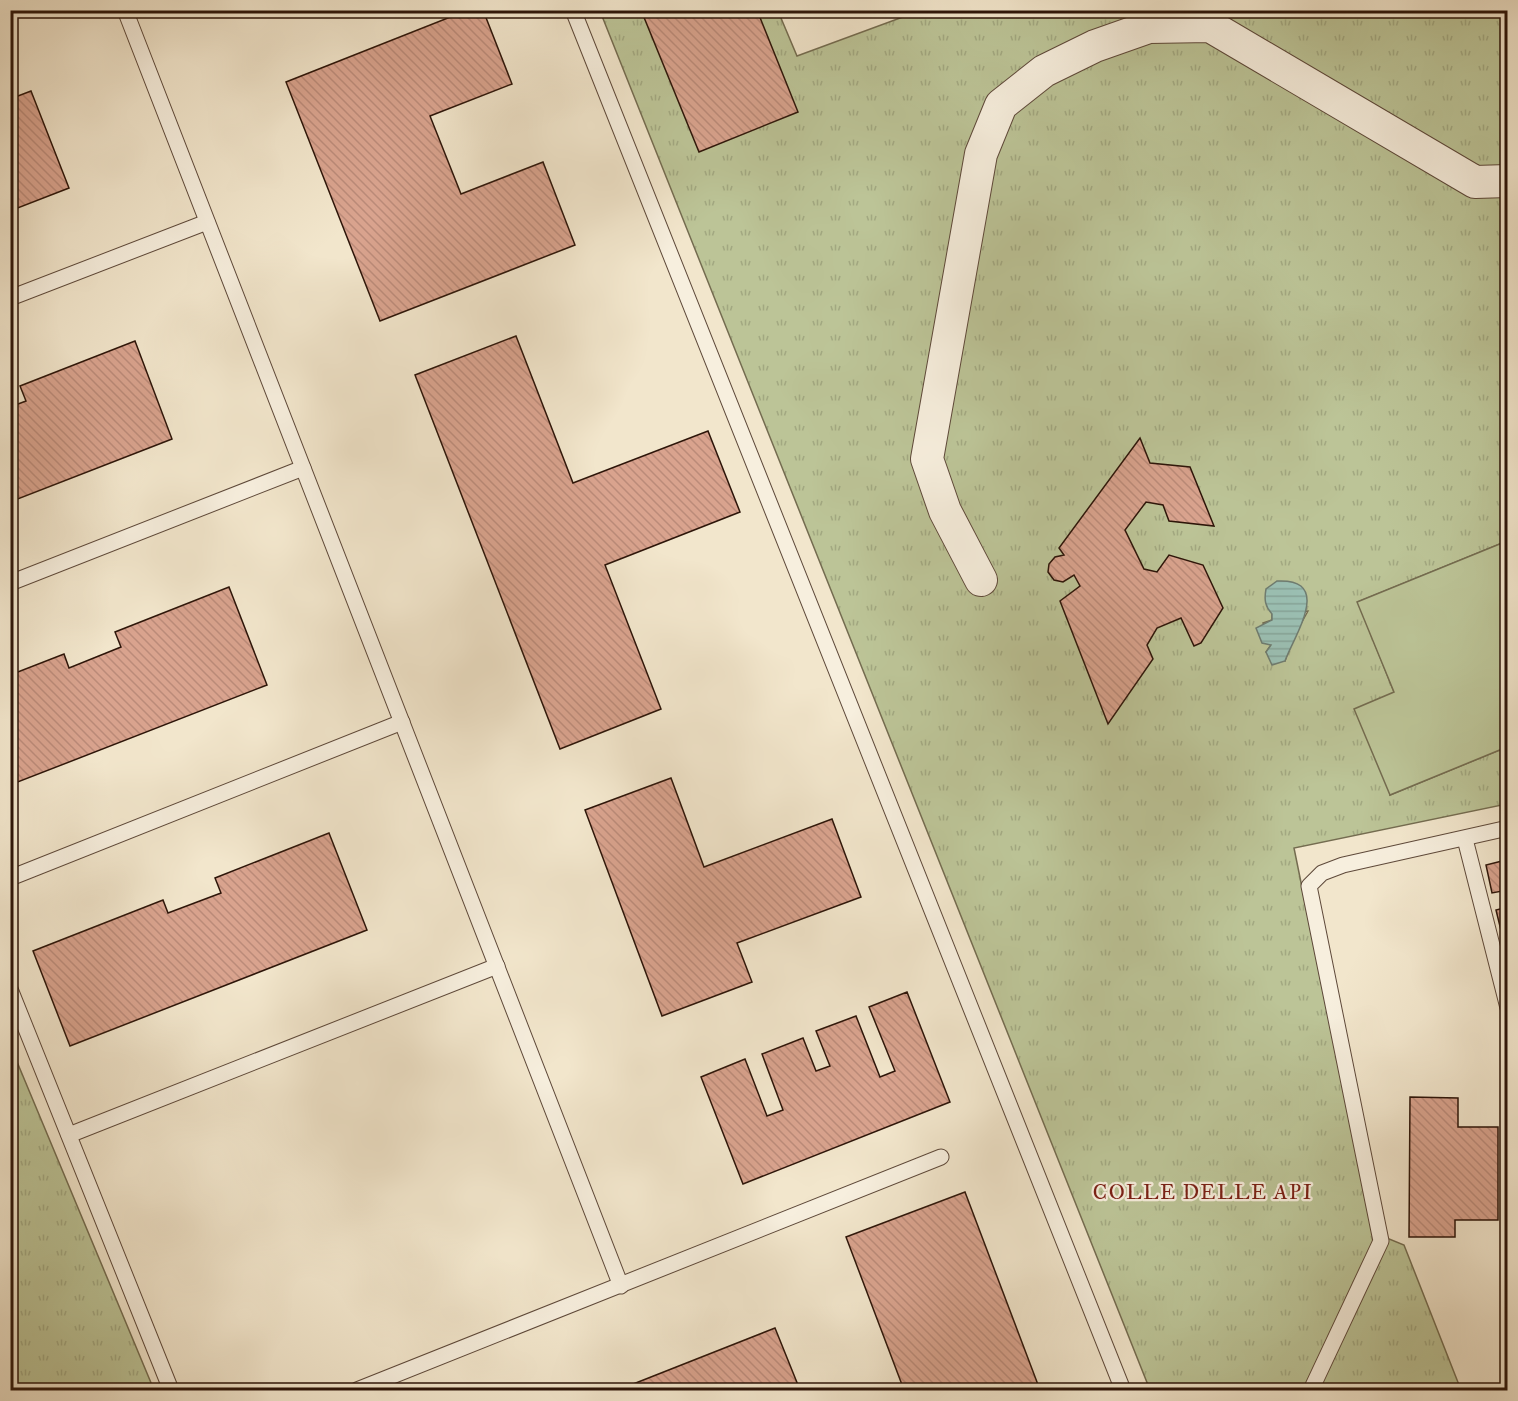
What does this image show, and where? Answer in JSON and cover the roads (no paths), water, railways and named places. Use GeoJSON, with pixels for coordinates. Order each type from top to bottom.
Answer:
{"type":"FeatureCollection","features":[{"type":"Feature","properties":{"kind":"street"},"geometry":{"type":"LineString","coordinates":[[981,580],[945,511],[927,459],[981,154],[1001,105],[1044,71],[1095,46],[1149,27],[1206,18],[1475,182],[1508,181]]}},
{"type":"Feature","properties":{"kind":"lane"},"geometry":{"type":"LineString","coordinates":[[124,10],[621,1286]]}},
{"type":"Feature","properties":{"kind":"lane"},"geometry":{"type":"LineString","coordinates":[[573,10],[1123,1390]]}},
{"type":"Feature","properties":{"kind":"lane"},"geometry":{"type":"LineString","coordinates":[[10,298],[207,222]]}},
{"type":"Feature","properties":{"kind":"lane"},"geometry":{"type":"LineString","coordinates":[[10,583],[303,468]]}},
{"type":"Feature","properties":{"kind":"lane"},"geometry":{"type":"LineString","coordinates":[[10,878],[402,722]]}},
{"type":"Feature","properties":{"kind":"lane"},"geometry":{"type":"LineString","coordinates":[[1311,1390],[1381,1241],[1309,886],[1322,873],[1343,865],[1508,828]]}},
{"type":"Feature","properties":{"kind":"lane"},"geometry":{"type":"LineString","coordinates":[[1465,839],[1508,1008]]}},
{"type":"Feature","properties":{"kind":"lane"},"geometry":{"type":"LineString","coordinates":[[69,1135],[497,966]]}},
{"type":"Feature","properties":{"kind":"lane"},"geometry":{"type":"LineString","coordinates":[[10,989],[171,1390]]}},
{"type":"Feature","properties":{"kind":"lane"},"geometry":{"type":"LineString","coordinates":[[357,1390],[941,1157]]}},
{"type":"Feature","properties":{"kind":"water"},"geometry":{"type":"Polygon","coordinates":[[[1277,581],[1294,583],[1304,589],[1307,598],[1306,610],[1285,661],[1272,665],[1266,652],[1271,645],[1262,643],[1256,628],[1272,620],[1265,593],[1266,589],[1277,581]]]}},
{"type":"Feature","properties":{"kind":"district","name":"COLLE DELLE API"},"geometry":{"type":"Point","coordinates":[1203,1192]}}]}
